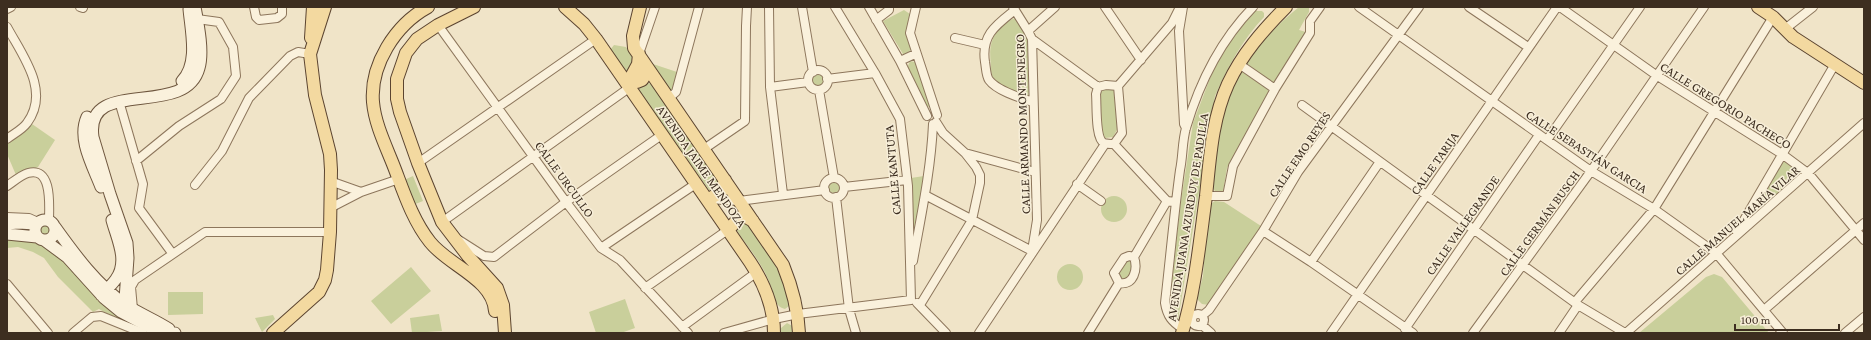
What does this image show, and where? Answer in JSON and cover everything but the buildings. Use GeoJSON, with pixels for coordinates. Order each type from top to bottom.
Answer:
{"type":"FeatureCollection","features":[{"type":"Feature","properties":{"kind":"main road"},"geometry":{"type":"LineString","coordinates":[[104,292],[120,272],[122,256],[112,219],[90,161],[84,136],[85,120],[94,106],[107,98],[120,94],[167,89],[179,84],[185,78],[189,73],[192,60],[189,7]]}},
{"type":"Feature","properties":{"kind":"main road"},"geometry":{"type":"LineString","coordinates":[[128,309],[125,290],[128,258],[127,243],[110,194],[92,129],[95,117],[100,110],[118,101],[150,98],[185,89],[200,68],[196,7]]}},
{"type":"Feature","properties":{"kind":"main road"},"geometry":{"type":"LineString","coordinates":[[273,333],[319,292],[327,270],[330,232],[330,154],[315,95],[310,54],[313,7]]}},
{"type":"Feature","properties":{"kind":"main road"},"geometry":{"type":"LineString","coordinates":[[428,7],[404,24],[389,44],[375,79],[373,102],[378,123],[415,219],[429,241],[444,257],[476,279],[499,306],[496,333]]}},
{"type":"Feature","properties":{"kind":"main road"},"geometry":{"type":"LineString","coordinates":[[474,7],[438,25],[417,39],[406,52],[397,79],[400,112],[418,163],[442,222],[450,234],[497,288],[505,333]]}},
{"type":"Feature","properties":{"kind":"main road","name":"AVENIDA JAIME MENDOZA"},"geometry":{"type":"LineString","coordinates":[[565,7],[584,24],[596,39],[634,78],[663,134],[709,199],[757,272],[769,299],[774,319],[774,333]]}},
{"type":"Feature","properties":{"kind":"main road"},"geometry":{"type":"LineString","coordinates":[[634,78],[639,54],[632,42],[640,7]]}},
{"type":"Feature","properties":{"kind":"main road"},"geometry":{"type":"LineString","coordinates":[[1758,7],[1773,17],[1793,37],[1864,83]]}},
{"type":"Feature","properties":{"kind":"main road","name":"AVENIDA JUANA AZURDUY DE PADILLA"},"geometry":{"type":"LineString","coordinates":[[1193,324],[1191,299],[1206,196],[1210,156],[1218,111],[1228,85],[1239,64],[1257,38],[1282,8]]}},
{"type":"Feature","properties":{"kind":"main road"},"geometry":{"type":"LineString","coordinates":[[310,54],[324,12]]}},
{"type":"Feature","properties":{"kind":"main road","name":"AVENIDA JAIME MENDOZA"},"geometry":{"type":"LineString","coordinates":[[634,78],[658,83],[783,265],[791,284],[798,314],[799,333]]}},
{"type":"Feature","properties":{"kind":"main road"},"geometry":{"type":"LineString","coordinates":[[709,199],[721,192],[725,180]]}},
{"type":"Feature","properties":{"kind":"main road"},"geometry":{"type":"LineString","coordinates":[[729,229],[740,218],[753,221]]}},
{"type":"Feature","properties":{"kind":"main road"},"geometry":{"type":"LineString","coordinates":[[7,224],[37,223],[43,219],[52,223],[104,292]]}},
{"type":"Feature","properties":{"kind":"main road"},"geometry":{"type":"LineString","coordinates":[[37,223],[34,231],[67,257],[104,292],[151,328],[175,333]]}},
{"type":"Feature","properties":{"kind":"main road"},"geometry":{"type":"LineString","coordinates":[[7,234],[41,238],[53,237],[52,223]]}},
{"type":"Feature","properties":{"kind":"main road"},"geometry":{"type":"LineString","coordinates":[[444,257],[466,253]]}},
{"type":"Feature","properties":{"kind":"main road"},"geometry":{"type":"LineString","coordinates":[[466,253],[465,269],[467,273]]}},
{"type":"Feature","properties":{"kind":"main road"},"geometry":{"type":"LineString","coordinates":[[1191,299],[1193,324]]}},
{"type":"Feature","properties":{"kind":"street"},"geometry":{"type":"LineString","coordinates":[[254,7],[256,17],[259,20],[277,18],[282,11]]}},
{"type":"Feature","properties":{"kind":"street"},"geometry":{"type":"LineString","coordinates":[[324,12],[332,7]]}},
{"type":"Feature","properties":{"kind":"street"},"geometry":{"type":"LineString","coordinates":[[639,54],[654,7]]}},
{"type":"Feature","properties":{"kind":"street"},"geometry":{"type":"LineString","coordinates":[[669,98],[676,92],[698,7]]}},
{"type":"Feature","properties":{"kind":"street"},"geometry":{"type":"LineString","coordinates":[[704,149],[745,121],[746,26],[748,7]]}},
{"type":"Feature","properties":{"kind":"street"},"geometry":{"type":"LineString","coordinates":[[769,7],[770,87],[783,194]]}},
{"type":"Feature","properties":{"kind":"street"},"geometry":{"type":"LineString","coordinates":[[802,7],[813,72]]}},
{"type":"Feature","properties":{"kind":"street","name":"CALLE KANTUTA"},"geometry":{"type":"LineString","coordinates":[[835,7],[875,73],[900,119],[907,180],[911,300]]}},
{"type":"Feature","properties":{"kind":"street"},"geometry":{"type":"LineString","coordinates":[[868,7],[900,61],[927,116],[928,122],[935,120]]}},
{"type":"Feature","properties":{"kind":"street"},"geometry":{"type":"LineString","coordinates":[[876,20],[889,10],[889,7]]}},
{"type":"Feature","properties":{"kind":"street"},"geometry":{"type":"LineString","coordinates":[[916,7],[910,33],[935,120],[943,133],[965,152],[980,175],[980,183],[972,220],[920,305]]}},
{"type":"Feature","properties":{"kind":"street","name":"CALLE ARMANDO MONTENEGRO"},"geometry":{"type":"LineString","coordinates":[[1032,251],[1037,220],[1032,39],[1028,31],[1055,7]]}},
{"type":"Feature","properties":{"kind":"street"},"geometry":{"type":"LineString","coordinates":[[1105,7],[1141,60]]}},
{"type":"Feature","properties":{"kind":"street"},"geometry":{"type":"LineString","coordinates":[[1032,39],[1098,88],[1118,86],[1172,23],[1181,7]]}},
{"type":"Feature","properties":{"kind":"street"},"geometry":{"type":"LineString","coordinates":[[1181,7],[1180,31],[1184,124],[1186,129]]}},
{"type":"Feature","properties":{"kind":"street"},"geometry":{"type":"LineString","coordinates":[[1211,333],[1193,324],[1173,323],[1167,315],[1165,303],[1171,202],[1186,129],[1209,70],[1222,45],[1240,21],[1253,7]]}},
{"type":"Feature","properties":{"kind":"street"},"geometry":{"type":"LineString","coordinates":[[1206,196],[1227,196],[1233,166],[1275,89],[1310,33],[1310,21],[1320,7]]}},
{"type":"Feature","properties":{"kind":"street","name":"CALLE SEBASTIÁN GARCIA"},"geometry":{"type":"LineString","coordinates":[[1359,7],[1546,140],[1591,171],[1654,209],[1716,253],[1783,333]]}},
{"type":"Feature","properties":{"kind":"street","name":"CALLE EMO REYES"},"geometry":{"type":"LineString","coordinates":[[1193,324],[1209,310],[1263,231],[1298,172],[1418,7]]}},
{"type":"Feature","properties":{"kind":"street"},"geometry":{"type":"LineString","coordinates":[[1469,7],[1528,47]]}},
{"type":"Feature","properties":{"kind":"street","name":"CALLE TARIJA"},"geometry":{"type":"LineString","coordinates":[[1331,333],[1492,102],[1528,47],[1558,7]]}},
{"type":"Feature","properties":{"kind":"street","name":"CALLE GREGORIO PACHECO"},"geometry":{"type":"LineString","coordinates":[[1558,7],[1656,75],[1782,154],[1808,174],[1864,240]]}},
{"type":"Feature","properties":{"kind":"street"},"geometry":{"type":"LineString","coordinates":[[1546,140],[1640,7]]}},
{"type":"Feature","properties":{"kind":"street","name":"CALLE GERMÁN BUSCH"},"geometry":{"type":"LineString","coordinates":[[1473,333],[1591,171],[1704,7]]}},
{"type":"Feature","properties":{"kind":"street"},"geometry":{"type":"LineString","coordinates":[[1785,30],[1813,7]]}},
{"type":"Feature","properties":{"kind":"street"},"geometry":{"type":"LineString","coordinates":[[1028,31],[1014,9],[996,25],[984,45],[986,68],[989,80],[1006,92],[1033,102]]}},
{"type":"Feature","properties":{"kind":"street"},"geometry":{"type":"LineString","coordinates":[[1559,333],[1576,303],[1654,209],[1773,17]]}},
{"type":"Feature","properties":{"kind":"street"},"geometry":{"type":"LineString","coordinates":[[136,160],[179,126],[221,99],[236,76],[233,47],[219,22],[197,19]]}},
{"type":"Feature","properties":{"kind":"street","name":"CALLE URCULLO"},"geometry":{"type":"LineString","coordinates":[[438,25],[601,248],[620,260],[685,330]]}},
{"type":"Feature","properties":{"kind":"street"},"geometry":{"type":"LineString","coordinates":[[7,27],[33,75],[37,94],[35,107],[27,123],[7,139]]}},
{"type":"Feature","properties":{"kind":"street"},"geometry":{"type":"LineString","coordinates":[[955,38],[984,45]]}},
{"type":"Feature","properties":{"kind":"street"},"geometry":{"type":"LineString","coordinates":[[418,163],[596,39]]}},
{"type":"Feature","properties":{"kind":"street"},"geometry":{"type":"LineString","coordinates":[[195,186],[222,151],[249,98],[290,56],[298,52],[310,54]]}},
{"type":"Feature","properties":{"kind":"street"},"geometry":{"type":"LineString","coordinates":[[900,61],[915,54]]}},
{"type":"Feature","properties":{"kind":"street"},"geometry":{"type":"LineString","coordinates":[[1239,64],[1275,89]]}},
{"type":"Feature","properties":{"kind":"street"},"geometry":{"type":"LineString","coordinates":[[1734,238],[1834,64]]}},
{"type":"Feature","properties":{"kind":"street"},"geometry":{"type":"LineString","coordinates":[[813,72],[822,72],[827,79],[825,87],[819,90],[814,89],[808,82],[809,76],[813,72]]}},
{"type":"Feature","properties":{"kind":"street"},"geometry":{"type":"LineString","coordinates":[[827,79],[875,73]]}},
{"type":"Feature","properties":{"kind":"street"},"geometry":{"type":"LineString","coordinates":[[442,222],[634,78]]}},
{"type":"Feature","properties":{"kind":"street"},"geometry":{"type":"LineString","coordinates":[[770,87],[808,82]]}},
{"type":"Feature","properties":{"kind":"street"},"geometry":{"type":"LineString","coordinates":[[1114,144],[1122,133],[1118,86]]}},
{"type":"Feature","properties":{"kind":"street"},"geometry":{"type":"LineString","coordinates":[[1098,88],[1098,133],[1100,139],[1105,144],[1114,144],[1171,202]]}},
{"type":"Feature","properties":{"kind":"street"},"geometry":{"type":"LineString","coordinates":[[819,90],[834,178]]}},
{"type":"Feature","properties":{"kind":"street"},"geometry":{"type":"LineString","coordinates":[[118,101],[143,184],[139,208],[172,253]]}},
{"type":"Feature","properties":{"kind":"street"},"geometry":{"type":"LineString","coordinates":[[1302,106],[1379,163],[1427,195],[1576,303],[1625,333]]}},
{"type":"Feature","properties":{"kind":"street"},"geometry":{"type":"LineString","coordinates":[[910,278],[925,195],[935,120]]}},
{"type":"Feature","properties":{"kind":"street","name":"CALLE MANUEL MARÍA VILAR"},"geometry":{"type":"LineString","coordinates":[[1625,333],[1808,174],[1864,123]]}},
{"type":"Feature","properties":{"kind":"street"},"geometry":{"type":"LineString","coordinates":[[466,253],[494,257],[566,202],[663,134]]}},
{"type":"Feature","properties":{"kind":"street","name":"CALLE VALLEGRANDE"},"geometry":{"type":"LineString","coordinates":[[1409,331],[1474,229],[1539,135]]}},
{"type":"Feature","properties":{"kind":"street"},"geometry":{"type":"LineString","coordinates":[[979,333],[1032,251],[1105,144]]}},
{"type":"Feature","properties":{"kind":"street"},"geometry":{"type":"LineString","coordinates":[[965,152],[1035,172]]}},
{"type":"Feature","properties":{"kind":"street"},"geometry":{"type":"LineString","coordinates":[[1311,262],[1379,163]]}},
{"type":"Feature","properties":{"kind":"street"},"geometry":{"type":"LineString","coordinates":[[7,186],[28,173],[36,173],[42,176],[46,182],[49,193],[52,223]]}},
{"type":"Feature","properties":{"kind":"street"},"geometry":{"type":"LineString","coordinates":[[834,178],[842,182],[844,187],[843,193],[836,197],[828,195],[825,190],[827,182],[834,178]]}},
{"type":"Feature","properties":{"kind":"street"},"geometry":{"type":"LineString","coordinates":[[330,208],[361,192],[399,179]]}},
{"type":"Feature","properties":{"kind":"street"},"geometry":{"type":"LineString","coordinates":[[844,187],[907,180]]}},
{"type":"Feature","properties":{"kind":"street"},"geometry":{"type":"LineString","coordinates":[[330,181],[361,192]]}},
{"type":"Feature","properties":{"kind":"street"},"geometry":{"type":"LineString","coordinates":[[601,248],[697,183]]}},
{"type":"Feature","properties":{"kind":"street"},"geometry":{"type":"LineString","coordinates":[[1077,184],[1101,201]]}},
{"type":"Feature","properties":{"kind":"street"},"geometry":{"type":"LineString","coordinates":[[709,199],[739,201],[783,194],[825,190]]}},
{"type":"Feature","properties":{"kind":"street"},"geometry":{"type":"LineString","coordinates":[[925,195],[1032,251]]}},
{"type":"Feature","properties":{"kind":"street"},"geometry":{"type":"LineString","coordinates":[[836,197],[849,309],[856,333]]}},
{"type":"Feature","properties":{"kind":"street"},"geometry":{"type":"LineString","coordinates":[[1119,283],[1124,284],[1130,282],[1134,275],[1136,266],[1134,257],[1171,202]]}},
{"type":"Feature","properties":{"kind":"street"},"geometry":{"type":"LineString","coordinates":[[7,217],[29,218],[37,223]]}},
{"type":"Feature","properties":{"kind":"street"},"geometry":{"type":"LineString","coordinates":[[1764,310],[1864,223]]}},
{"type":"Feature","properties":{"kind":"street"},"geometry":{"type":"LineString","coordinates":[[645,288],[729,229]]}},
{"type":"Feature","properties":{"kind":"street"},"geometry":{"type":"LineString","coordinates":[[1263,231],[1311,262],[1357,296],[1409,331]]}},
{"type":"Feature","properties":{"kind":"street"},"geometry":{"type":"LineString","coordinates":[[128,309],[133,282],[172,253],[205,232],[330,232]]}},
{"type":"Feature","properties":{"kind":"street"},"geometry":{"type":"LineString","coordinates":[[1119,283],[1114,273],[1116,269],[1124,258],[1134,257]]}},
{"type":"Feature","properties":{"kind":"street"},"geometry":{"type":"LineString","coordinates":[[685,330],[757,272]]}},
{"type":"Feature","properties":{"kind":"street"},"geometry":{"type":"LineString","coordinates":[[1088,333],[1119,283]]}},
{"type":"Feature","properties":{"kind":"street"},"geometry":{"type":"LineString","coordinates":[[7,284],[48,333]]}},
{"type":"Feature","properties":{"kind":"street"},"geometry":{"type":"LineString","coordinates":[[724,333],[798,314],[849,309],[911,300],[920,305],[946,333]]}},
{"type":"Feature","properties":{"kind":"street"},"geometry":{"type":"LineString","coordinates":[[73,333],[92,317],[101,316],[143,333]]}},
{"type":"Feature","properties":{"kind":"street"},"geometry":{"type":"LineString","coordinates":[[1845,333],[1864,317]]}},
{"type":"Feature","properties":{"kind":"street"},"geometry":{"type":"LineString","coordinates":[[170,333],[175,333]]}},
{"type":"Feature","properties":{"kind":"green space"},"geometry":{"type":"Polygon","coordinates":[[[1299,7],[1309,7],[1309,12],[1299,30],[1306,32],[1274,83],[1247,64],[1270,33],[1299,7]]]}},
{"type":"Feature","properties":{"kind":"green space"},"geometry":{"type":"Polygon","coordinates":[[[904,10],[910,14],[908,32],[911,50],[903,54],[883,21],[904,10]]]}},
{"type":"Feature","properties":{"kind":"green space"},"geometry":{"type":"Polygon","coordinates":[[[1254,11],[1262,11],[1264,13],[1264,17],[1236,54],[1215,96],[1178,320],[1174,318],[1169,309],[1180,207],[1193,123],[1212,73],[1222,52],[1254,11]]]}},
{"type":"Feature","properties":{"kind":"green space"},"geometry":{"type":"Polygon","coordinates":[[[1015,18],[1028,38],[1029,96],[998,84],[993,78],[992,74],[990,58],[991,43],[1002,26],[1015,18]]]}},
{"type":"Feature","properties":{"kind":"green space"},"geometry":{"type":"Polygon","coordinates":[[[614,45],[626,47],[636,61],[628,72],[624,70],[610,50],[614,45]]]}},
{"type":"Feature","properties":{"kind":"green space"},"geometry":{"type":"Polygon","coordinates":[[[910,61],[915,62],[931,104],[930,107],[924,106],[907,68],[910,61]]]}},
{"type":"Feature","properties":{"kind":"green space"},"geometry":{"type":"Polygon","coordinates":[[[647,62],[677,72],[672,92],[667,90],[647,62]]]}},
{"type":"Feature","properties":{"kind":"green space"},"geometry":{"type":"Polygon","coordinates":[[[1241,71],[1268,89],[1268,94],[1227,168],[1223,192],[1215,191],[1210,184],[1218,141],[1229,98],[1241,71]]]}},
{"type":"Feature","properties":{"kind":"green space"},"geometry":{"type":"Polygon","coordinates":[[[815,73],[821,73],[825,77],[825,83],[821,87],[815,87],[811,83],[811,77],[815,73]]]}},
{"type":"Feature","properties":{"kind":"green space"},"geometry":{"type":"Polygon","coordinates":[[[646,82],[653,85],[721,186],[712,194],[639,91],[639,87],[646,82]]]}},
{"type":"Feature","properties":{"kind":"green space"},"geometry":{"type":"Polygon","coordinates":[[[1106,89],[1113,89],[1116,91],[1118,128],[1113,137],[1105,138],[1101,135],[1099,93],[1106,89]]]}},
{"type":"Feature","properties":{"kind":"green space"},"geometry":{"type":"Polygon","coordinates":[[[32,124],[55,140],[38,167],[16,175],[7,154],[7,143],[19,136],[32,124]]]}},
{"type":"Feature","properties":{"kind":"green space"},"geometry":{"type":"Polygon","coordinates":[[[1781,162],[1786,162],[1801,173],[1759,212],[1755,209],[1781,162]]]}},
{"type":"Feature","properties":{"kind":"green space"},"geometry":{"type":"Polygon","coordinates":[[[413,176],[423,201],[413,205],[404,180],[413,176]]]}},
{"type":"Feature","properties":{"kind":"green space"},"geometry":{"type":"Polygon","coordinates":[[[924,176],[912,249],[910,247],[911,178],[924,176]]]}},
{"type":"Feature","properties":{"kind":"green space"},"geometry":{"type":"Polygon","coordinates":[[[834,181],[838,183],[840,187],[838,191],[834,193],[830,191],[828,187],[830,183],[834,181]]]}},
{"type":"Feature","properties":{"kind":"green space"},"geometry":{"type":"Polygon","coordinates":[[[1114,196],[1123,200],[1127,209],[1123,218],[1114,222],[1105,218],[1101,209],[1105,200],[1114,196]]]}},
{"type":"Feature","properties":{"kind":"green space"},"geometry":{"type":"Polygon","coordinates":[[[1215,201],[1224,202],[1261,226],[1209,305],[1202,304],[1197,299],[1203,276],[1208,206],[1215,201]]]}},
{"type":"Feature","properties":{"kind":"green space"},"geometry":{"type":"Polygon","coordinates":[[[745,220],[774,257],[791,299],[789,306],[785,309],[776,302],[764,270],[738,233],[736,227],[745,220]]]}},
{"type":"Feature","properties":{"kind":"green space"},"geometry":{"type":"Polygon","coordinates":[[[42,222],[48,222],[52,226],[52,232],[48,236],[42,236],[38,232],[38,226],[42,222]]]}},
{"type":"Feature","properties":{"kind":"green space"},"geometry":{"type":"Polygon","coordinates":[[[7,239],[24,239],[47,246],[142,327],[109,315],[99,309],[93,312],[58,277],[44,258],[33,252],[18,247],[7,248],[7,239]]]}},
{"type":"Feature","properties":{"kind":"green space"},"geometry":{"type":"Polygon","coordinates":[[[1123,261],[1133,261],[1131,276],[1127,280],[1118,279],[1118,268],[1123,261]]]}},
{"type":"Feature","properties":{"kind":"green space"},"geometry":{"type":"Polygon","coordinates":[[[1070,264],[1079,268],[1083,277],[1079,286],[1070,290],[1061,286],[1057,277],[1061,268],[1070,264]]]}},
{"type":"Feature","properties":{"kind":"green space"},"geometry":{"type":"Polygon","coordinates":[[[411,267],[431,291],[391,324],[371,301],[411,267]]]}},
{"type":"Feature","properties":{"kind":"green space"},"geometry":{"type":"Polygon","coordinates":[[[1714,274],[1722,277],[1769,333],[1639,333],[1706,277],[1714,274]]]}},
{"type":"Feature","properties":{"kind":"green space"},"geometry":{"type":"Polygon","coordinates":[[[168,292],[203,292],[203,314],[168,315],[168,292]]]}},
{"type":"Feature","properties":{"kind":"green space"},"geometry":{"type":"Polygon","coordinates":[[[625,299],[635,328],[621,333],[596,333],[589,312],[625,299]]]}},
{"type":"Feature","properties":{"kind":"green space"},"geometry":{"type":"Polygon","coordinates":[[[439,314],[442,331],[412,333],[410,318],[439,314]]]}},
{"type":"Feature","properties":{"kind":"green space"},"geometry":{"type":"Polygon","coordinates":[[[273,315],[275,319],[262,332],[255,318],[273,315]]]}},
{"type":"Feature","properties":{"kind":"green space"},"geometry":{"type":"Polygon","coordinates":[[[787,323],[794,327],[794,333],[780,333],[781,328],[787,323]]]}}]}
